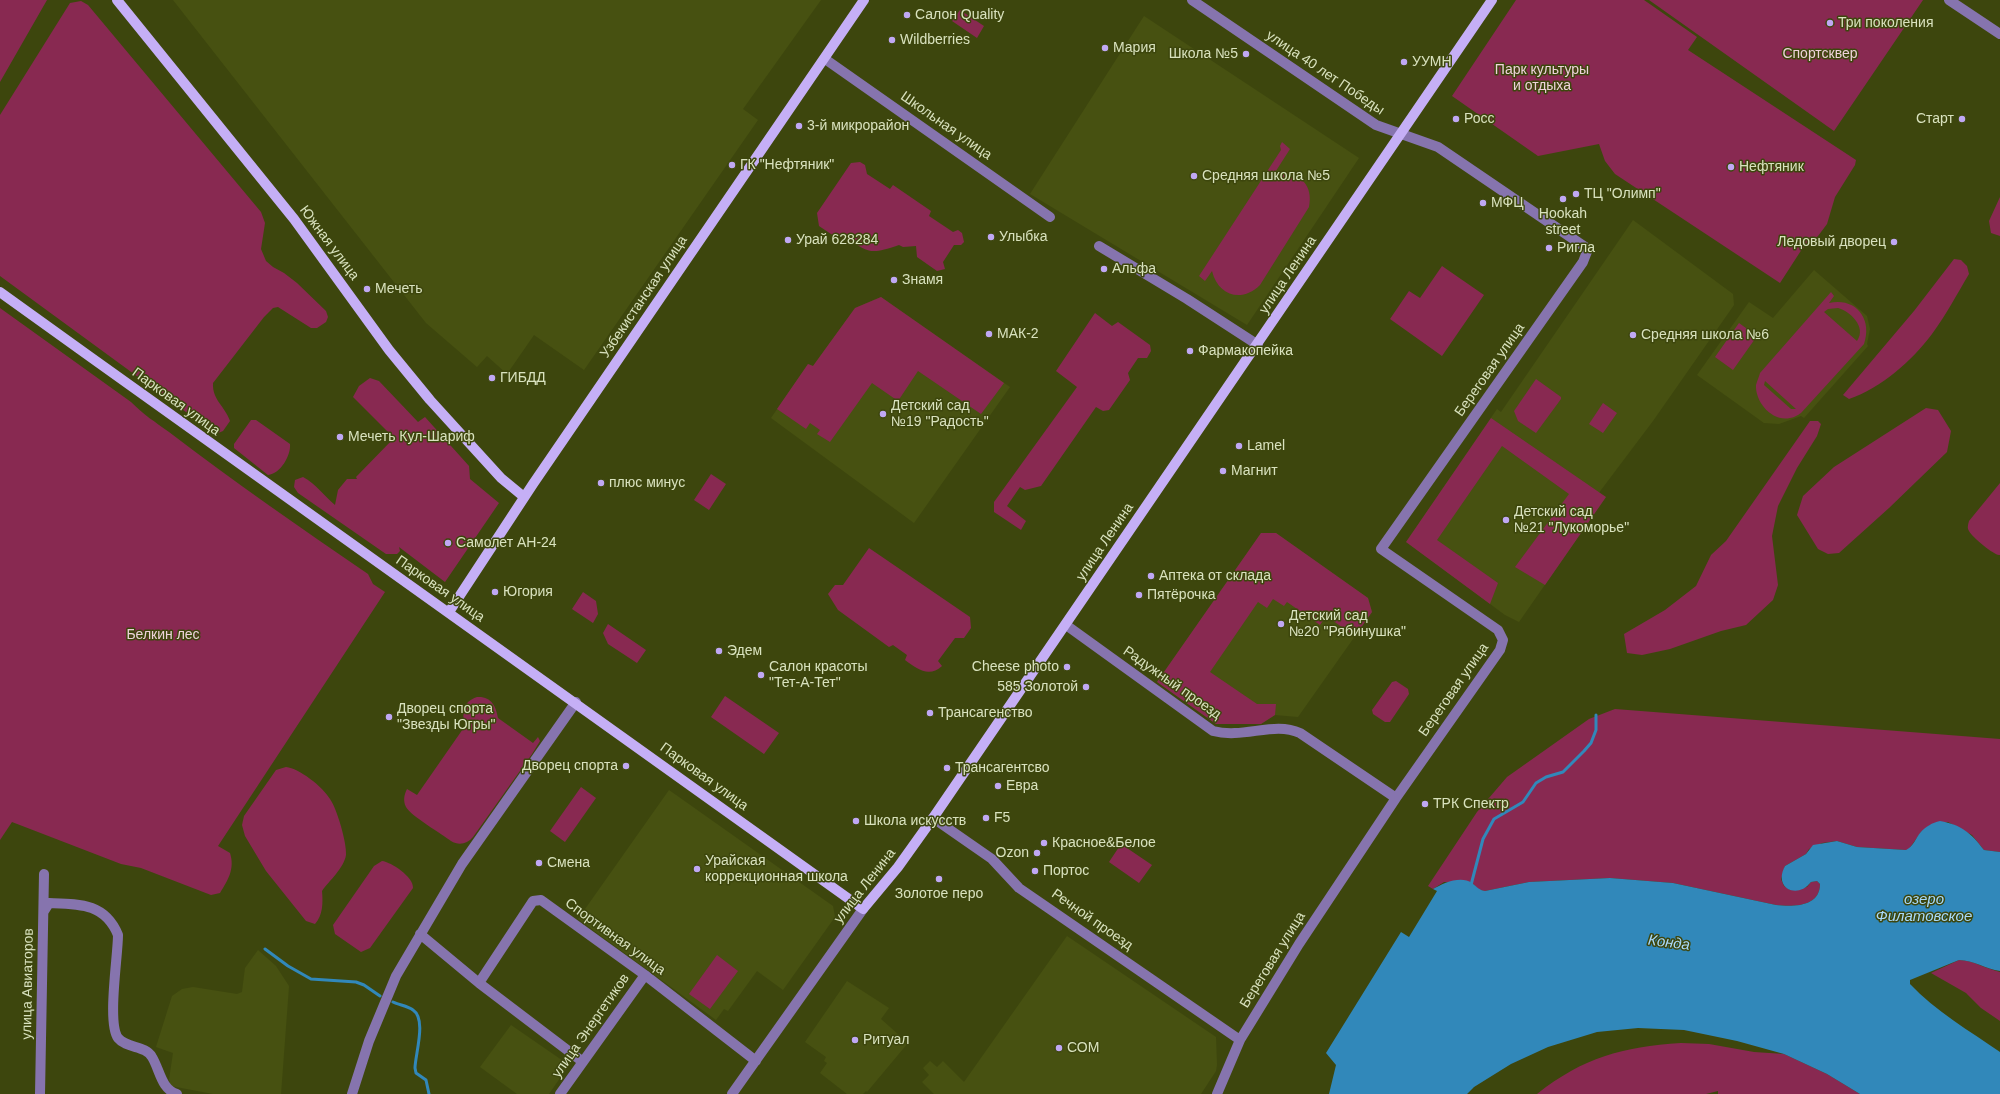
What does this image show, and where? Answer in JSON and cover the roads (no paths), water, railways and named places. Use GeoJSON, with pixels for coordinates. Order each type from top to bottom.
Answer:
{"type":"FeatureCollection","features":[{"type":"Feature","properties":{"kind":"main road","name":"Южная улица"},"geometry":{"type":"LineString","coordinates":[[118,0],[294,219],[389,350],[426,395],[501,478],[524,497]]}},
{"type":"Feature","properties":{"kind":"main road","name":"Узбекистанская улица"},"geometry":{"type":"LineString","coordinates":[[449,612],[524,497],[864,0]]}},
{"type":"Feature","properties":{"kind":"main road","name":"улица Ленина"},"geometry":{"type":"LineString","coordinates":[[863,909],[898,867],[933,818],[1258,345],[1492,0]]}},
{"type":"Feature","properties":{"kind":"main road","name":"Парковая улица"},"geometry":{"type":"LineString","coordinates":[[0,292],[219,450],[576,702],[863,909]]}},
{"type":"Feature","properties":{"kind":"street","name":"улица 40 лет Победы"},"geometry":{"type":"LineString","coordinates":[[1192,0],[1376,125],[1438,146],[1588,249]]}},
{"type":"Feature","properties":{"kind":"street"},"geometry":{"type":"LineString","coordinates":[[1949,0],[2000,34]]}},
{"type":"Feature","properties":{"kind":"street","name":"Школьная улица"},"geometry":{"type":"LineString","coordinates":[[825,59],[1050,217]]}},
{"type":"Feature","properties":{"kind":"street"},"geometry":{"type":"LineString","coordinates":[[1099,246],[1193,303],[1258,345]]}},
{"type":"Feature","properties":{"kind":"street","name":"Береговая улица"},"geometry":{"type":"LineString","coordinates":[[1217,1094],[1240,1040],[1299,944],[1396,798],[1500,650],[1503,640],[1498,630],[1381,549],[1583,262],[1588,249]]}},
{"type":"Feature","properties":{"kind":"street","name":"Радужный проезд"},"geometry":{"type":"LineString","coordinates":[[1066,625],[1213,731],[1233,734],[1284,728],[1292,730],[1300,733],[1396,798]]}},
{"type":"Feature","properties":{"kind":"street"},"geometry":{"type":"LineString","coordinates":[[352,1094],[369,1041],[389,991],[420,934],[466,856],[576,702]]}},
{"type":"Feature","properties":{"kind":"street","name":"Речной проезд"},"geometry":{"type":"LineString","coordinates":[[933,818],[992,859],[1019,888],[1240,1040]]}},
{"type":"Feature","properties":{"kind":"street","name":"улица Авиаторов"},"geometry":{"type":"LineString","coordinates":[[40,1094],[44,874]]}},
{"type":"Feature","properties":{"kind":"street","name":"Спортивная улица"},"geometry":{"type":"LineString","coordinates":[[479,983],[533,901],[541,900],[645,975],[756,1061]]}},
{"type":"Feature","properties":{"kind":"street"},"geometry":{"type":"LineString","coordinates":[[44,911],[46,905],[50,902],[84,905],[107,915],[114,925],[118,935],[114,1030],[116,1035],[124,1043],[148,1052],[152,1056],[168,1090],[177,1094]]}},
{"type":"Feature","properties":{"kind":"street","name":"улица Ленина"},"geometry":{"type":"LineString","coordinates":[[732,1094],[863,909]]}},
{"type":"Feature","properties":{"kind":"street"},"geometry":{"type":"LineString","coordinates":[[420,934],[479,983],[583,1062]]}},
{"type":"Feature","properties":{"kind":"street","name":"улица Энергетиков"},"geometry":{"type":"LineString","coordinates":[[560,1094],[645,975]]}},
{"type":"Feature","properties":{"kind":"water"},"geometry":{"type":"Polygon","coordinates":[[[1940,821],[1960,827],[1970,834],[1984,850],[2000,852],[2000,971],[1969,961],[1959,960],[1910,980],[1910,984],[1930,1003],[2000,1052],[2000,1094],[1860,1094],[1827,1074],[1784,1054],[1737,1041],[1684,1030],[1638,1028],[1597,1032],[1548,1047],[1511,1064],[1474,1087],[1467,1094],[1329,1094],[1336,1065],[1326,1053],[1401,932],[1409,937],[1437,891],[1433,889],[1442,884],[1463,880],[1472,883],[1485,891],[1529,882],[1610,878],[1673,883],[1776,905],[1790,906],[1804,904],[1811,901],[1819,892],[1820,884],[1817,881],[1811,882],[1799,890],[1793,891],[1784,885],[1782,880],[1782,874],[1785,866],[1806,854],[1813,845],[1837,841],[1857,847],[1906,850],[1912,845],[1925,828],[1940,821]]]}},
{"type":"Feature","properties":{"kind":"waterway"},"geometry":{"type":"LineString","coordinates":[[1471,885],[1483,839],[1494,819],[1523,802],[1536,783],[1546,777],[1563,772],[1584,751],[1591,743],[1596,730],[1596,715]]}},
{"type":"Feature","properties":{"kind":"waterway"},"geometry":{"type":"LineString","coordinates":[[265,949],[288,966],[311,979],[356,982],[364,985],[380,996]]}},
{"type":"Feature","properties":{"kind":"waterway"},"geometry":{"type":"LineString","coordinates":[[393,1002],[413,1010],[417,1015],[420,1029],[415,1068],[416,1073],[426,1080],[429,1094]]}},
{"type":"Feature","properties":{"kind":"place","name":"Салон Quality"},"geometry":{"type":"Point","coordinates":[907,15]}},
{"type":"Feature","properties":{"kind":"place","name":"Три поколения"},"geometry":{"type":"Point","coordinates":[1830,23]}},
{"type":"Feature","properties":{"kind":"place","name":"Wildberries"},"geometry":{"type":"Point","coordinates":[892,40]}},
{"type":"Feature","properties":{"kind":"place","name":"Мария"},"geometry":{"type":"Point","coordinates":[1105,48]}},
{"type":"Feature","properties":{"kind":"place","name":"Школа №5"},"geometry":{"type":"Point","coordinates":[1246,54]}},
{"type":"Feature","properties":{"kind":"place","name":"УУМН"},"geometry":{"type":"Point","coordinates":[1404,62]}},
{"type":"Feature","properties":{"kind":"place","name":"Росс"},"geometry":{"type":"Point","coordinates":[1456,119]}},
{"type":"Feature","properties":{"kind":"place","name":"Старт"},"geometry":{"type":"Point","coordinates":[1962,119]}},
{"type":"Feature","properties":{"kind":"place","name":"3-й микрорайон"},"geometry":{"type":"Point","coordinates":[799,126]}},
{"type":"Feature","properties":{"kind":"place","name":"ГК \"Нефтяник\""},"geometry":{"type":"Point","coordinates":[732,165]}},
{"type":"Feature","properties":{"kind":"place","name":"Нефтяник"},"geometry":{"type":"Point","coordinates":[1731,167]}},
{"type":"Feature","properties":{"kind":"place","name":"Средняя школа №5"},"geometry":{"type":"Point","coordinates":[1194,176]}},
{"type":"Feature","properties":{"kind":"place","name":"ТЦ \"Олимп\""},"geometry":{"type":"Point","coordinates":[1576,194]}},
{"type":"Feature","properties":{"kind":"place","name":"Hookah street"},"geometry":{"type":"Point","coordinates":[1563,199]}},
{"type":"Feature","properties":{"kind":"place","name":"МФЦ"},"geometry":{"type":"Point","coordinates":[1483,203]}},
{"type":"Feature","properties":{"kind":"place","name":"Улыбка"},"geometry":{"type":"Point","coordinates":[991,237]}},
{"type":"Feature","properties":{"kind":"place","name":"Урай 628284"},"geometry":{"type":"Point","coordinates":[788,240]}},
{"type":"Feature","properties":{"kind":"place","name":"Ледовый дворец"},"geometry":{"type":"Point","coordinates":[1894,242]}},
{"type":"Feature","properties":{"kind":"place","name":"Ригла"},"geometry":{"type":"Point","coordinates":[1549,248]}},
{"type":"Feature","properties":{"kind":"place","name":"Альфа"},"geometry":{"type":"Point","coordinates":[1104,269]}},
{"type":"Feature","properties":{"kind":"place","name":"Знамя"},"geometry":{"type":"Point","coordinates":[894,280]}},
{"type":"Feature","properties":{"kind":"place","name":"Мечеть"},"geometry":{"type":"Point","coordinates":[367,289]}},
{"type":"Feature","properties":{"kind":"place","name":"МАК-2"},"geometry":{"type":"Point","coordinates":[989,334]}},
{"type":"Feature","properties":{"kind":"place","name":"Средняя школа №6"},"geometry":{"type":"Point","coordinates":[1633,335]}},
{"type":"Feature","properties":{"kind":"place","name":"Фармакопейка"},"geometry":{"type":"Point","coordinates":[1190,351]}},
{"type":"Feature","properties":{"kind":"place","name":"ГИБДД"},"geometry":{"type":"Point","coordinates":[492,378]}},
{"type":"Feature","properties":{"kind":"place","name":"Детский сад №19 \"Радость\""},"geometry":{"type":"Point","coordinates":[883,414]}},
{"type":"Feature","properties":{"kind":"place","name":"Мечеть Кул-Шариф"},"geometry":{"type":"Point","coordinates":[340,437]}},
{"type":"Feature","properties":{"kind":"place","name":"Lamel"},"geometry":{"type":"Point","coordinates":[1239,446]}},
{"type":"Feature","properties":{"kind":"place","name":"Магнит"},"geometry":{"type":"Point","coordinates":[1223,471]}},
{"type":"Feature","properties":{"kind":"place","name":"плюс минус"},"geometry":{"type":"Point","coordinates":[601,483]}},
{"type":"Feature","properties":{"kind":"place","name":"Детский сад №21 \"Лукоморье\""},"geometry":{"type":"Point","coordinates":[1506,520]}},
{"type":"Feature","properties":{"kind":"place","name":"Самолет АН-24"},"geometry":{"type":"Point","coordinates":[448,543]}},
{"type":"Feature","properties":{"kind":"place","name":"Аптека от склада"},"geometry":{"type":"Point","coordinates":[1151,576]}},
{"type":"Feature","properties":{"kind":"place","name":"Югория"},"geometry":{"type":"Point","coordinates":[495,592]}},
{"type":"Feature","properties":{"kind":"place","name":"Пятёрочка"},"geometry":{"type":"Point","coordinates":[1139,595]}},
{"type":"Feature","properties":{"kind":"place","name":"Детский сад №20 \"Рябинушка\""},"geometry":{"type":"Point","coordinates":[1281,624]}},
{"type":"Feature","properties":{"kind":"place","name":"Эдем"},"geometry":{"type":"Point","coordinates":[719,651]}},
{"type":"Feature","properties":{"kind":"place","name":"Cheese photo"},"geometry":{"type":"Point","coordinates":[1067,667]}},
{"type":"Feature","properties":{"kind":"place","name":"Салон красоты \"Тет-А-Тет\""},"geometry":{"type":"Point","coordinates":[761,675]}},
{"type":"Feature","properties":{"kind":"place","name":"585 Золотой"},"geometry":{"type":"Point","coordinates":[1086,687]}},
{"type":"Feature","properties":{"kind":"place","name":"Трансагенство"},"geometry":{"type":"Point","coordinates":[930,713]}},
{"type":"Feature","properties":{"kind":"place","name":"Дворец спорта \"Звезды Югры\""},"geometry":{"type":"Point","coordinates":[389,717]}},
{"type":"Feature","properties":{"kind":"place","name":"Дворец спорта"},"geometry":{"type":"Point","coordinates":[626,766]}},
{"type":"Feature","properties":{"kind":"place","name":"Трансагентсво"},"geometry":{"type":"Point","coordinates":[947,768]}},
{"type":"Feature","properties":{"kind":"place","name":"Евра"},"geometry":{"type":"Point","coordinates":[998,786]}},
{"type":"Feature","properties":{"kind":"place","name":"ТРК Спектр"},"geometry":{"type":"Point","coordinates":[1425,804]}},
{"type":"Feature","properties":{"kind":"place","name":"F5"},"geometry":{"type":"Point","coordinates":[986,818]}},
{"type":"Feature","properties":{"kind":"place","name":"Школа искусств"},"geometry":{"type":"Point","coordinates":[856,821]}},
{"type":"Feature","properties":{"kind":"place","name":"Красное&Белое"},"geometry":{"type":"Point","coordinates":[1044,843]}},
{"type":"Feature","properties":{"kind":"place","name":"Ozon"},"geometry":{"type":"Point","coordinates":[1037,853]}},
{"type":"Feature","properties":{"kind":"place","name":"Смена"},"geometry":{"type":"Point","coordinates":[539,863]}},
{"type":"Feature","properties":{"kind":"place","name":"Урайская коррекционная школа"},"geometry":{"type":"Point","coordinates":[697,869]}},
{"type":"Feature","properties":{"kind":"place","name":"Портос"},"geometry":{"type":"Point","coordinates":[1035,871]}},
{"type":"Feature","properties":{"kind":"place","name":"Золотое перо"},"geometry":{"type":"Point","coordinates":[939,879]}},
{"type":"Feature","properties":{"kind":"place","name":"Ритуал"},"geometry":{"type":"Point","coordinates":[855,1040]}},
{"type":"Feature","properties":{"kind":"place","name":"СОМ"},"geometry":{"type":"Point","coordinates":[1059,1048]}},
{"type":"Feature","properties":{"kind":"park label","name":"Спортсквер"},"geometry":{"type":"Point","coordinates":[1820,54]}},
{"type":"Feature","properties":{"kind":"park label","name":"Парк культуры и отдыха"},"geometry":{"type":"Point","coordinates":[1542,78]}},
{"type":"Feature","properties":{"kind":"park label","name":"Белкин лес"},"geometry":{"type":"Point","coordinates":[163,635]}},
{"type":"Feature","properties":{"kind":"water label","name":"озеро Филатовское"},"geometry":{"type":"Point","coordinates":[1924,908]}},
{"type":"Feature","properties":{"kind":"water label","name":"Конда"},"geometry":{"type":"Point","coordinates":[1669,943]}}]}
